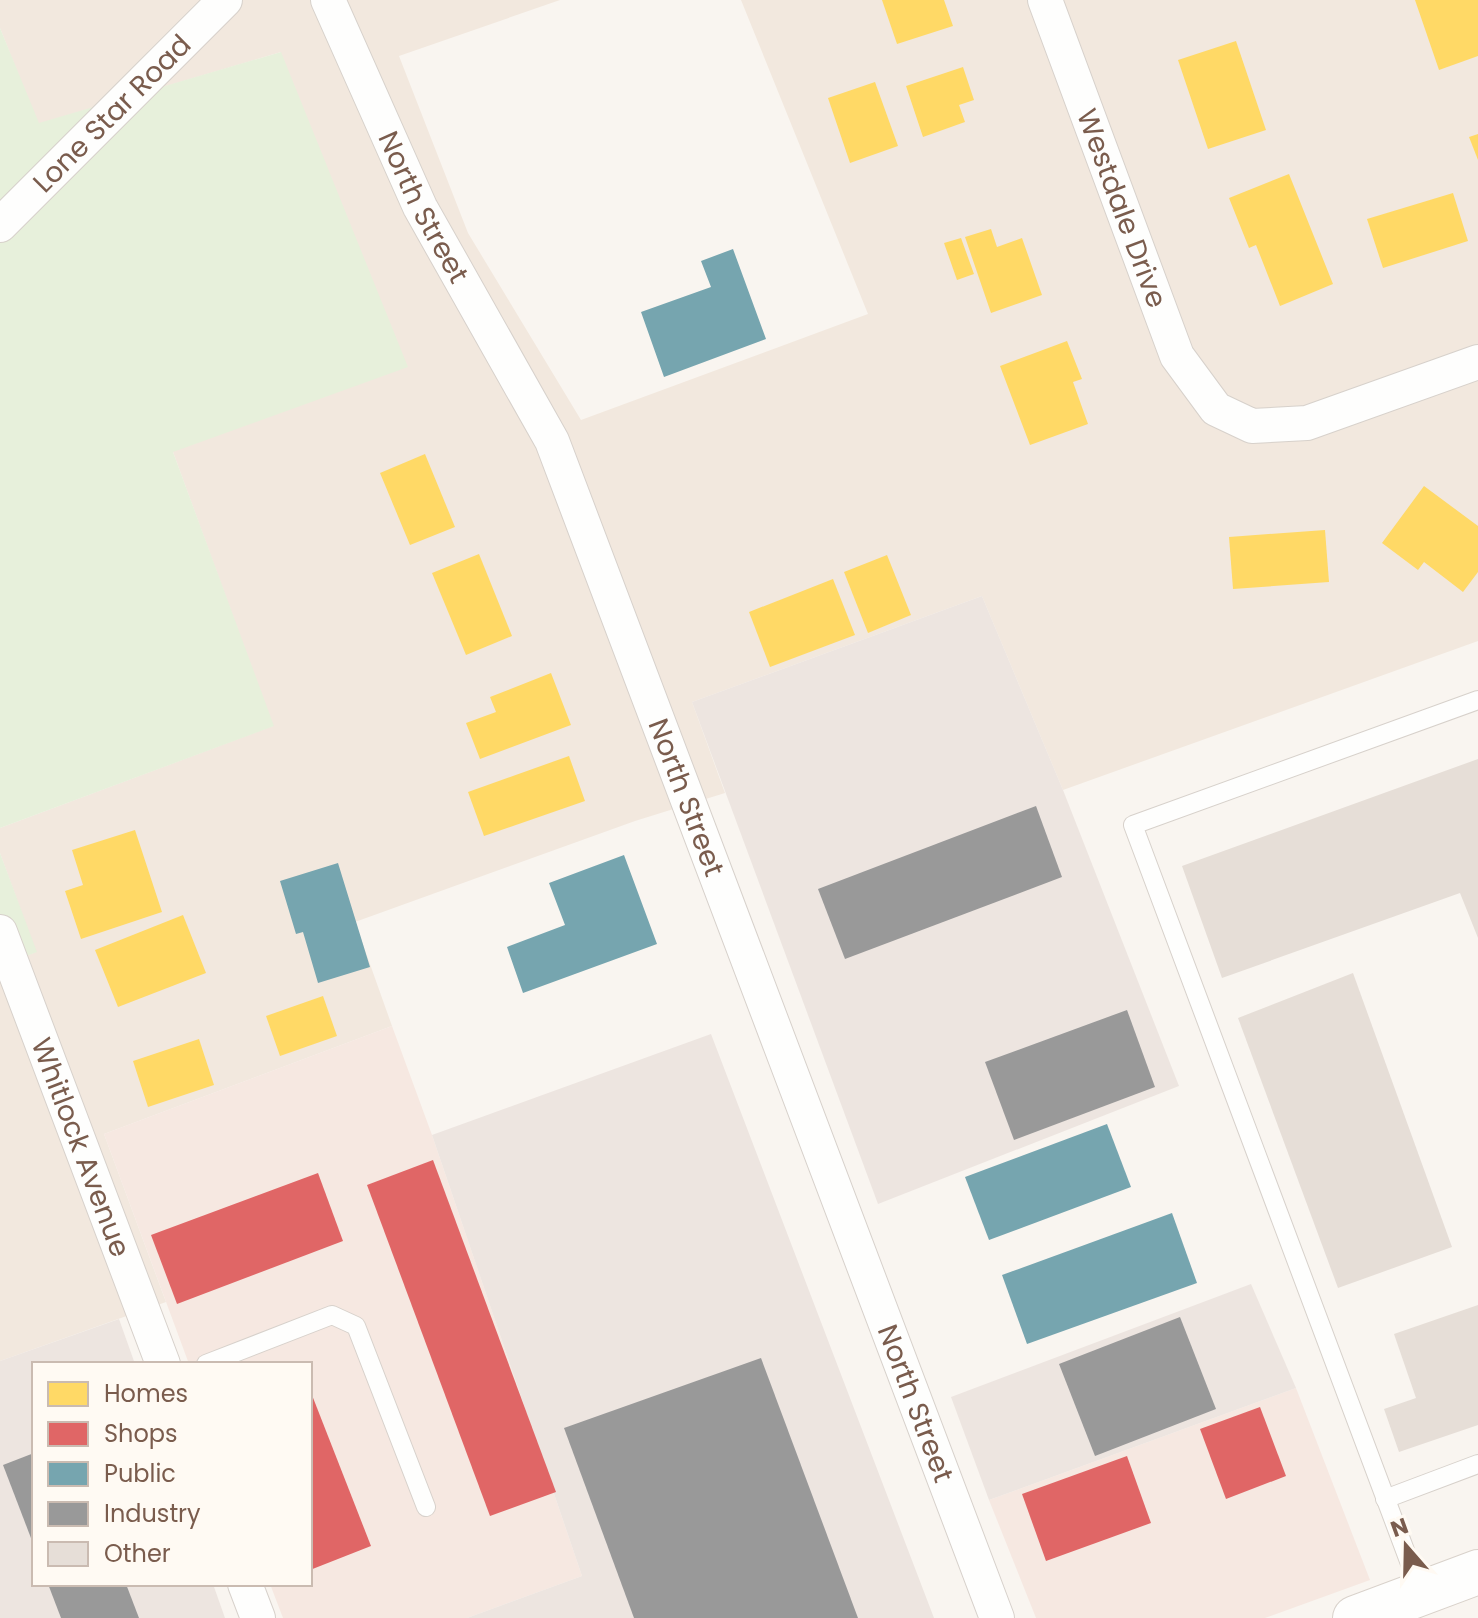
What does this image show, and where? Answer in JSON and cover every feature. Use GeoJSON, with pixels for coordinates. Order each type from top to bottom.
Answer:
{"type":"FeatureCollection","features":[{"type":"Feature","properties":{"kind":"main road"},"geometry":{"type":"LineString","coordinates":[[1355,1618],[1478,1572]]}},
{"type":"Feature","properties":{"kind":"street","name":"Lone Star Road"},"geometry":{"type":"LineString","coordinates":[[0,225],[225,0]]}},
{"type":"Feature","properties":{"kind":"street","name":"North Street"},"geometry":{"type":"LineString","coordinates":[[328,0],[420,207],[552,441],[997,1618]]}},
{"type":"Feature","properties":{"kind":"street","name":"Westdale Drive"},"geometry":{"type":"LineString","coordinates":[[1045,0],[1177,356],[1216,409],[1252,426],[1307,423],[1478,362]]}},
{"type":"Feature","properties":{"kind":"street","name":"Whitlock Avenue"},"geometry":{"type":"LineString","coordinates":[[0,932],[162,1362]]}},
{"type":"Feature","properties":{"kind":"street"},"geometry":{"type":"LineString","coordinates":[[246,1586],[258,1618]]}},
{"type":"Feature","properties":{"kind":"lane"},"geometry":{"type":"LineString","coordinates":[[1421,1593],[1133,825],[1478,700]]}},
{"type":"Feature","properties":{"kind":"lane"},"geometry":{"type":"LineString","coordinates":[[211,1362],[332,1315],[356,1326],[426,1507]]}},
{"type":"Feature","properties":{"kind":"lane"},"geometry":{"type":"LineString","coordinates":[[1385,1499],[1478,1464]]}},
{"type":"Feature","properties":{"kind":"shaded area"},"geometry":{"type":"Polygon","coordinates":[[[0,0],[560,0],[399,56],[468,233],[581,420],[868,314],[741,0],[1478,0],[1478,641],[1063,790],[982,596],[692,702],[725,793],[635,821],[355,922],[392,1026],[104,1134],[166,1302],[0,1361],[0,966],[36,952],[0,853],[0,828],[273,726],[173,452],[281,52],[38,124],[0,28],[0,0]]]}},
{"type":"Feature","properties":{"kind":"shaded area"},"geometry":{"type":"Polygon","coordinates":[[[982,596],[1063,790],[1179,1086],[878,1204],[692,702],[982,596]]]}},
{"type":"Feature","properties":{"kind":"shaded area"},"geometry":{"type":"Polygon","coordinates":[[[392,1026],[582,1576],[467,1618],[283,1618],[271,1586],[312,1586],[312,1362],[188,1362],[104,1134],[392,1026]]]}},
{"type":"Feature","properties":{"kind":"shaded area"},"geometry":{"type":"Polygon","coordinates":[[[711,1034],[934,1618],[467,1618],[582,1576],[432,1135],[711,1034]]]}},
{"type":"Feature","properties":{"kind":"shaded area"},"geometry":{"type":"Polygon","coordinates":[[[1251,1284],[1296,1388],[989,1500],[951,1397],[1251,1284]]]}},
{"type":"Feature","properties":{"kind":"shaded area"},"geometry":{"type":"Polygon","coordinates":[[[119,1319],[134,1362],[32,1362],[32,1586],[214,1586],[225,1618],[0,1618],[0,1361],[119,1319]]]}},
{"type":"Feature","properties":{"kind":"shaded area"},"geometry":{"type":"Polygon","coordinates":[[[1296,1388],[1370,1580],[1265,1618],[1036,1618],[989,1500],[1296,1388]]]}},
{"type":"Feature","properties":{"kind":"green space"},"geometry":{"type":"Polygon","coordinates":[[[0,28],[39,123],[281,52],[408,367],[173,452],[274,726],[0,828],[0,28]]]}},
{"type":"Feature","properties":{"kind":"green space"},"geometry":{"type":"Polygon","coordinates":[[[0,853],[37,952],[0,966],[0,853]]]}},
{"type":"Feature","properties":{"kind":"building: Homes"},"geometry":{"type":"Polygon","coordinates":[[[882,0],[944,0],[953,26],[897,44],[882,0]]]}},
{"type":"Feature","properties":{"kind":"building: Homes"},"geometry":{"type":"Polygon","coordinates":[[[1415,0],[1478,0],[1478,56],[1439,70],[1415,0]]]}},
{"type":"Feature","properties":{"kind":"building: Homes"},"geometry":{"type":"Polygon","coordinates":[[[1236,41],[1266,130],[1208,149],[1178,60],[1236,41]]]}},
{"type":"Feature","properties":{"kind":"building: Homes"},"geometry":{"type":"Polygon","coordinates":[[[963,67],[974,100],[959,105],[965,122],[923,137],[906,86],[963,67]]]}},
{"type":"Feature","properties":{"kind":"building: Homes"},"geometry":{"type":"Polygon","coordinates":[[[875,82],[898,146],[850,163],[828,98],[875,82]]]}},
{"type":"Feature","properties":{"kind":"building: Homes"},"geometry":{"type":"Polygon","coordinates":[[[1478,134],[1478,160],[1469,137],[1478,134]]]}},
{"type":"Feature","properties":{"kind":"building: Homes"},"geometry":{"type":"Polygon","coordinates":[[[1289,174],[1333,284],[1280,306],[1256,245],[1249,248],[1229,198],[1289,174]]]}},
{"type":"Feature","properties":{"kind":"building: Homes"},"geometry":{"type":"Polygon","coordinates":[[[1453,193],[1468,241],[1383,268],[1367,219],[1453,193]]]}},
{"type":"Feature","properties":{"kind":"building: Homes"},"geometry":{"type":"Polygon","coordinates":[[[991,229],[997,247],[1022,238],[1042,295],[991,313],[965,237],[991,229]]]}},
{"type":"Feature","properties":{"kind":"building: Homes"},"geometry":{"type":"Polygon","coordinates":[[[961,238],[974,274],[957,280],[944,243],[961,238]]]}},
{"type":"Feature","properties":{"kind":"building: Homes"},"geometry":{"type":"Polygon","coordinates":[[[1067,341],[1082,379],[1073,382],[1088,424],[1030,445],[1000,366],[1067,341]]]}},
{"type":"Feature","properties":{"kind":"building: Homes"},"geometry":{"type":"Polygon","coordinates":[[[425,454],[455,527],[410,545],[380,473],[425,454]]]}},
{"type":"Feature","properties":{"kind":"building: Homes"},"geometry":{"type":"Polygon","coordinates":[[[1424,486],[1478,526],[1478,572],[1463,592],[1424,562],[1418,570],[1382,543],[1424,486]]]}},
{"type":"Feature","properties":{"kind":"building: Homes"},"geometry":{"type":"Polygon","coordinates":[[[1325,530],[1329,582],[1233,589],[1229,537],[1325,530]]]}},
{"type":"Feature","properties":{"kind":"building: Homes"},"geometry":{"type":"Polygon","coordinates":[[[479,554],[512,636],[466,655],[432,573],[479,554]]]}},
{"type":"Feature","properties":{"kind":"building: Homes"},"geometry":{"type":"Polygon","coordinates":[[[887,555],[911,615],[868,633],[844,572],[887,555]]]}},
{"type":"Feature","properties":{"kind":"building: Homes"},"geometry":{"type":"Polygon","coordinates":[[[833,579],[855,635],[770,667],[749,612],[833,579]]]}},
{"type":"Feature","properties":{"kind":"building: Homes"},"geometry":{"type":"Polygon","coordinates":[[[551,673],[571,725],[480,759],[466,723],[496,712],[490,697],[551,673]]]}},
{"type":"Feature","properties":{"kind":"building: Homes"},"geometry":{"type":"Polygon","coordinates":[[[569,756],[585,801],[484,836],[468,792],[569,756]]]}},
{"type":"Feature","properties":{"kind":"building: Homes"},"geometry":{"type":"Polygon","coordinates":[[[135,830],[162,912],[81,939],[65,891],[83,885],[72,850],[135,830]]]}},
{"type":"Feature","properties":{"kind":"building: Homes"},"geometry":{"type":"Polygon","coordinates":[[[183,915],[206,973],[118,1007],[95,950],[183,915]]]}},
{"type":"Feature","properties":{"kind":"building: Homes"},"geometry":{"type":"Polygon","coordinates":[[[323,996],[337,1036],[280,1056],[266,1016],[323,996]]]}},
{"type":"Feature","properties":{"kind":"building: Homes"},"geometry":{"type":"Polygon","coordinates":[[[199,1039],[214,1085],[148,1107],[133,1061],[199,1039]]]}},
{"type":"Feature","properties":{"kind":"building: Shops"},"geometry":{"type":"Polygon","coordinates":[[[433,1160],[556,1492],[490,1516],[367,1185],[433,1160]]]}},
{"type":"Feature","properties":{"kind":"building: Shops"},"geometry":{"type":"Polygon","coordinates":[[[318,1173],[343,1241],[177,1304],[151,1235],[318,1173]]]}},
{"type":"Feature","properties":{"kind":"building: Shops"},"geometry":{"type":"Polygon","coordinates":[[[312,1395],[371,1546],[312,1569],[312,1395]]]}},
{"type":"Feature","properties":{"kind":"building: Shops"},"geometry":{"type":"Polygon","coordinates":[[[1260,1407],[1286,1476],[1226,1499],[1200,1429],[1260,1407]]]}},
{"type":"Feature","properties":{"kind":"building: Shops"},"geometry":{"type":"Polygon","coordinates":[[[1127,1456],[1151,1523],[1046,1561],[1022,1494],[1127,1456]]]}},
{"type":"Feature","properties":{"kind":"building: Public"},"geometry":{"type":"Polygon","coordinates":[[[733,249],[766,339],[664,377],[641,312],[711,287],[701,261],[733,249]]]}},
{"type":"Feature","properties":{"kind":"building: Public"},"geometry":{"type":"Polygon","coordinates":[[[624,855],[657,944],[523,993],[507,947],[565,925],[549,883],[624,855]]]}},
{"type":"Feature","properties":{"kind":"building: Public"},"geometry":{"type":"Polygon","coordinates":[[[338,863],[370,967],[318,983],[303,932],[296,934],[280,881],[338,863]]]}},
{"type":"Feature","properties":{"kind":"building: Public"},"geometry":{"type":"Polygon","coordinates":[[[1107,1124],[1131,1187],[989,1240],[965,1177],[1107,1124]]]}},
{"type":"Feature","properties":{"kind":"building: Public"},"geometry":{"type":"Polygon","coordinates":[[[1172,1213],[1197,1283],[1027,1344],[1002,1275],[1172,1213]]]}},
{"type":"Feature","properties":{"kind":"building: Industry"},"geometry":{"type":"Polygon","coordinates":[[[1036,806],[1062,877],[845,959],[818,889],[1036,806]]]}},
{"type":"Feature","properties":{"kind":"building: Industry"},"geometry":{"type":"Polygon","coordinates":[[[1127,1010],[1155,1087],[1014,1140],[985,1062],[1127,1010]]]}},
{"type":"Feature","properties":{"kind":"building: Industry"},"geometry":{"type":"Polygon","coordinates":[[[1180,1317],[1216,1409],[1095,1456],[1059,1364],[1180,1317]]]}},
{"type":"Feature","properties":{"kind":"building: Industry"},"geometry":{"type":"Polygon","coordinates":[[[761,1358],[858,1618],[634,1618],[564,1428],[761,1358]]]}},
{"type":"Feature","properties":{"kind":"building: Industry"},"geometry":{"type":"Polygon","coordinates":[[[32,1454],[32,1541],[3,1465],[32,1454]]]}},
{"type":"Feature","properties":{"kind":"building: Industry"},"geometry":{"type":"Polygon","coordinates":[[[49,1586],[127,1586],[139,1618],[61,1618],[49,1586]]]}},
{"type":"Feature","properties":{"kind":"building: Other"},"geometry":{"type":"Polygon","coordinates":[[[1478,759],[1478,938],[1460,893],[1222,978],[1182,866],[1478,759]]]}},
{"type":"Feature","properties":{"kind":"building: Other"},"geometry":{"type":"Polygon","coordinates":[[[1353,973],[1452,1247],[1338,1288],[1238,1018],[1353,973]]]}},
{"type":"Feature","properties":{"kind":"building: Other"},"geometry":{"type":"Polygon","coordinates":[[[1478,1305],[1478,1425],[1399,1452],[1384,1409],[1416,1398],[1394,1334],[1478,1305]]]}}]}
